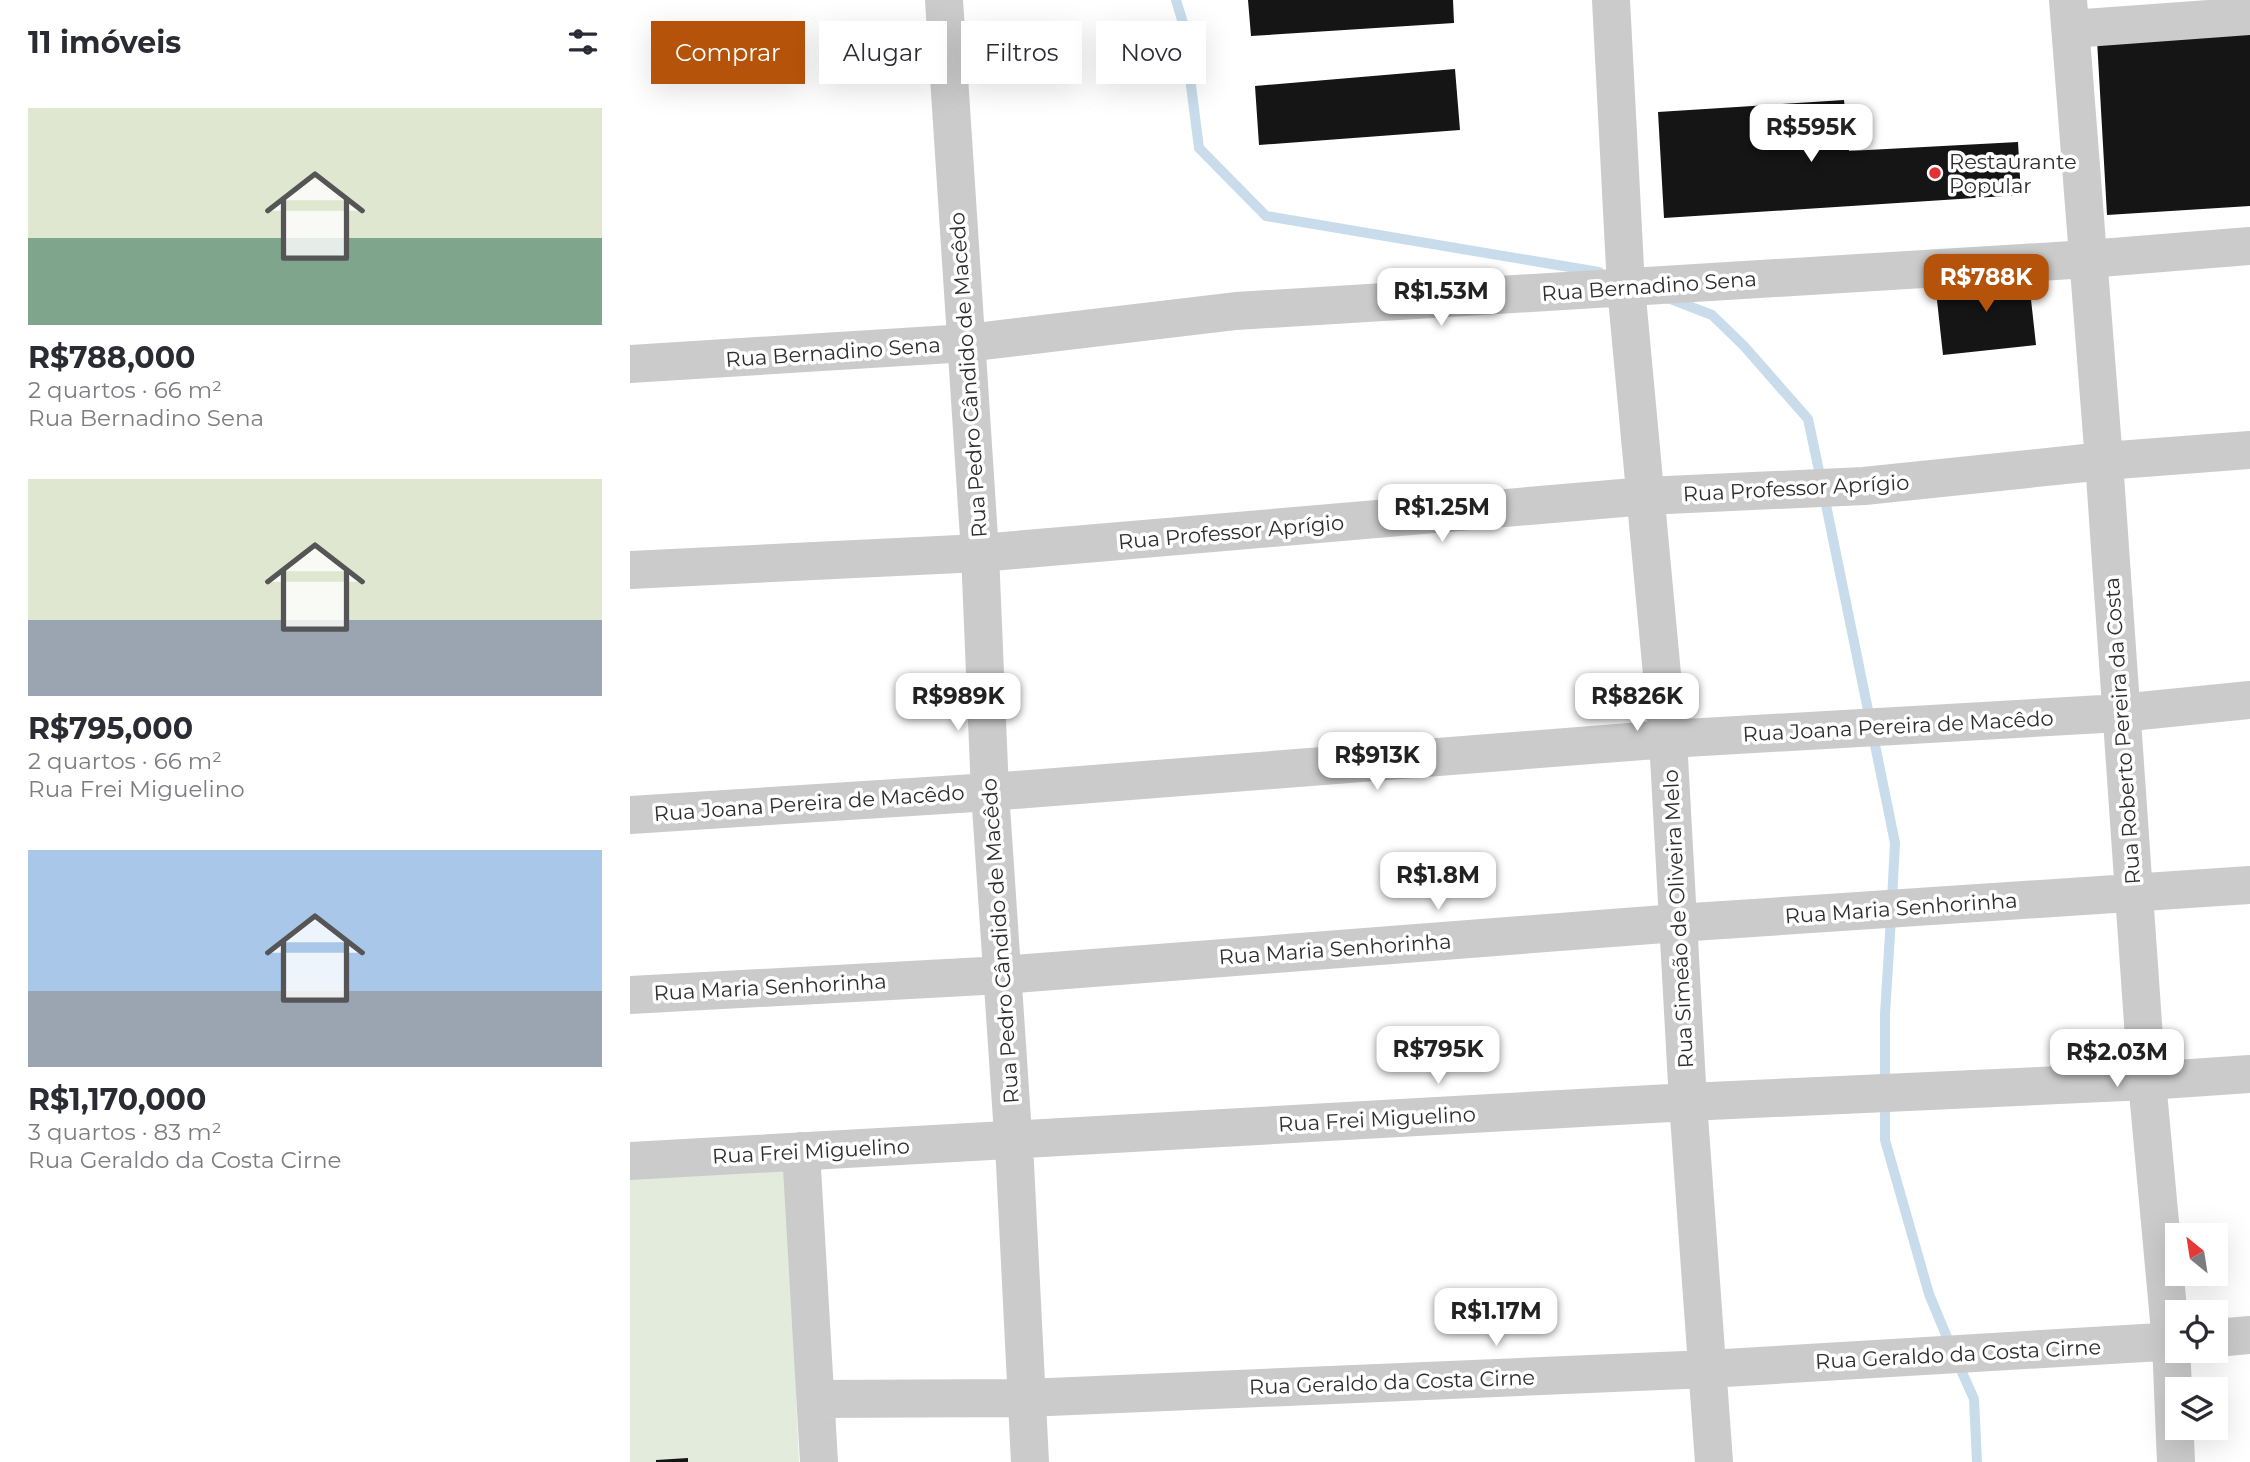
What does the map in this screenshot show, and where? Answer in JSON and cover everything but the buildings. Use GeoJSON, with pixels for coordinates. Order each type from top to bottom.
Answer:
{"type":"FeatureCollection","features":[{"type":"Feature","properties":{"kind":"street","name":"Rua Pedro Cândido de Macêdo"},"geometry":{"type":"LineString","coordinates":[[944,0],[980,553],[990,792],[1030,1462]]}},
{"type":"Feature","properties":{"kind":"street","name":"Rua Simeão de Oliveira Melo"},"geometry":{"type":"LineString","coordinates":[[1611,0],[1626,287],[1668,739],[1688,1102],[1714,1462]]}},
{"type":"Feature","properties":{"kind":"street"},"geometry":{"type":"LineString","coordinates":[[2070,14],[2250,16]]}},
{"type":"Feature","properties":{"kind":"street","name":"Rua Roberto Pereira da Costa"},"geometry":{"type":"LineString","coordinates":[[2070,14],[2147,1082],[2170,1300]]}},
{"type":"Feature","properties":{"kind":"street","name":"Rua Bernadino Sena"},"geometry":{"type":"LineString","coordinates":[[630,364],[967,343],[1236,311],[2088,259],[2250,246]]}},
{"type":"Feature","properties":{"kind":"street","name":"Rua Professor Aprígio"},"geometry":{"type":"LineString","coordinates":[[630,570],[980,553],[1646,496],[1864,486],[2104,461],[2250,450]]}},
{"type":"Feature","properties":{"kind":"street","name":"Rua Joana Pereira de Macêdo"},"geometry":{"type":"LineString","coordinates":[[630,815],[990,792],[1668,739],[2120,713],[2250,700]]}},
{"type":"Feature","properties":{"kind":"street","name":"Rua Maria Senhorinha"},"geometry":{"type":"LineString","coordinates":[[630,995],[1002,975],[1677,923],[2250,885]]}},
{"type":"Feature","properties":{"kind":"street","name":"Rua Frei Miguelino"},"geometry":{"type":"LineString","coordinates":[[630,1161],[1688,1102],[2147,1082],[2250,1074]]}},
{"type":"Feature","properties":{"kind":"street"},"geometry":{"type":"LineString","coordinates":[[801,1152],[819,1462]]}},
{"type":"Feature","properties":{"kind":"street"},"geometry":{"type":"LineString","coordinates":[[2228,1337],[2250,1335]]}},
{"type":"Feature","properties":{"kind":"street","name":"Rua Geraldo da Costa Cirne"},"geometry":{"type":"LineString","coordinates":[[816,1399],[1026,1398],[1708,1369],[2165,1343]]}},
{"type":"Feature","properties":{"kind":"street","name":"Rua Roberto Pereira da Costa"},"geometry":{"type":"LineString","coordinates":[[2174,1363],[2176,1462]]}},
{"type":"Feature","properties":{"kind":"green space"},"geometry":{"type":"Polygon","coordinates":[[[786,1159],[799,1462],[630,1462],[630,1168],[786,1159]]]}},
{"type":"Feature","properties":{"kind":"waterway"},"geometry":{"type":"LineString","coordinates":[[1176,0],[1183,23],[1199,148],[1266,216],[1599,272]]}},
{"type":"Feature","properties":{"kind":"waterway"},"geometry":{"type":"LineString","coordinates":[[1668,298],[1712,315],[1744,346],[1808,419],[1821,480]]}},
{"type":"Feature","properties":{"kind":"waterway"},"geometry":{"type":"LineString","coordinates":[[1824,495],[1870,720]]}},
{"type":"Feature","properties":{"kind":"waterway"},"geometry":{"type":"LineString","coordinates":[[1873,735],[1895,843],[1892,900]]}},
{"type":"Feature","properties":{"kind":"waterway"},"geometry":{"type":"LineString","coordinates":[[1885,1085],[1885,1014],[1891,918]]}},
{"type":"Feature","properties":{"kind":"waterway"},"geometry":{"type":"LineString","coordinates":[[1885,1100],[1885,1140],[1929,1294],[1951,1347]]}},
{"type":"Feature","properties":{"kind":"waterway"},"geometry":{"type":"LineString","coordinates":[[1957,1361],[1974,1399],[1977,1462]]}},
{"type":"Feature","properties":{"kind":"place","name":"Restaurante Popular"},"geometry":{"type":"Point","coordinates":[1935,173]}}]}
